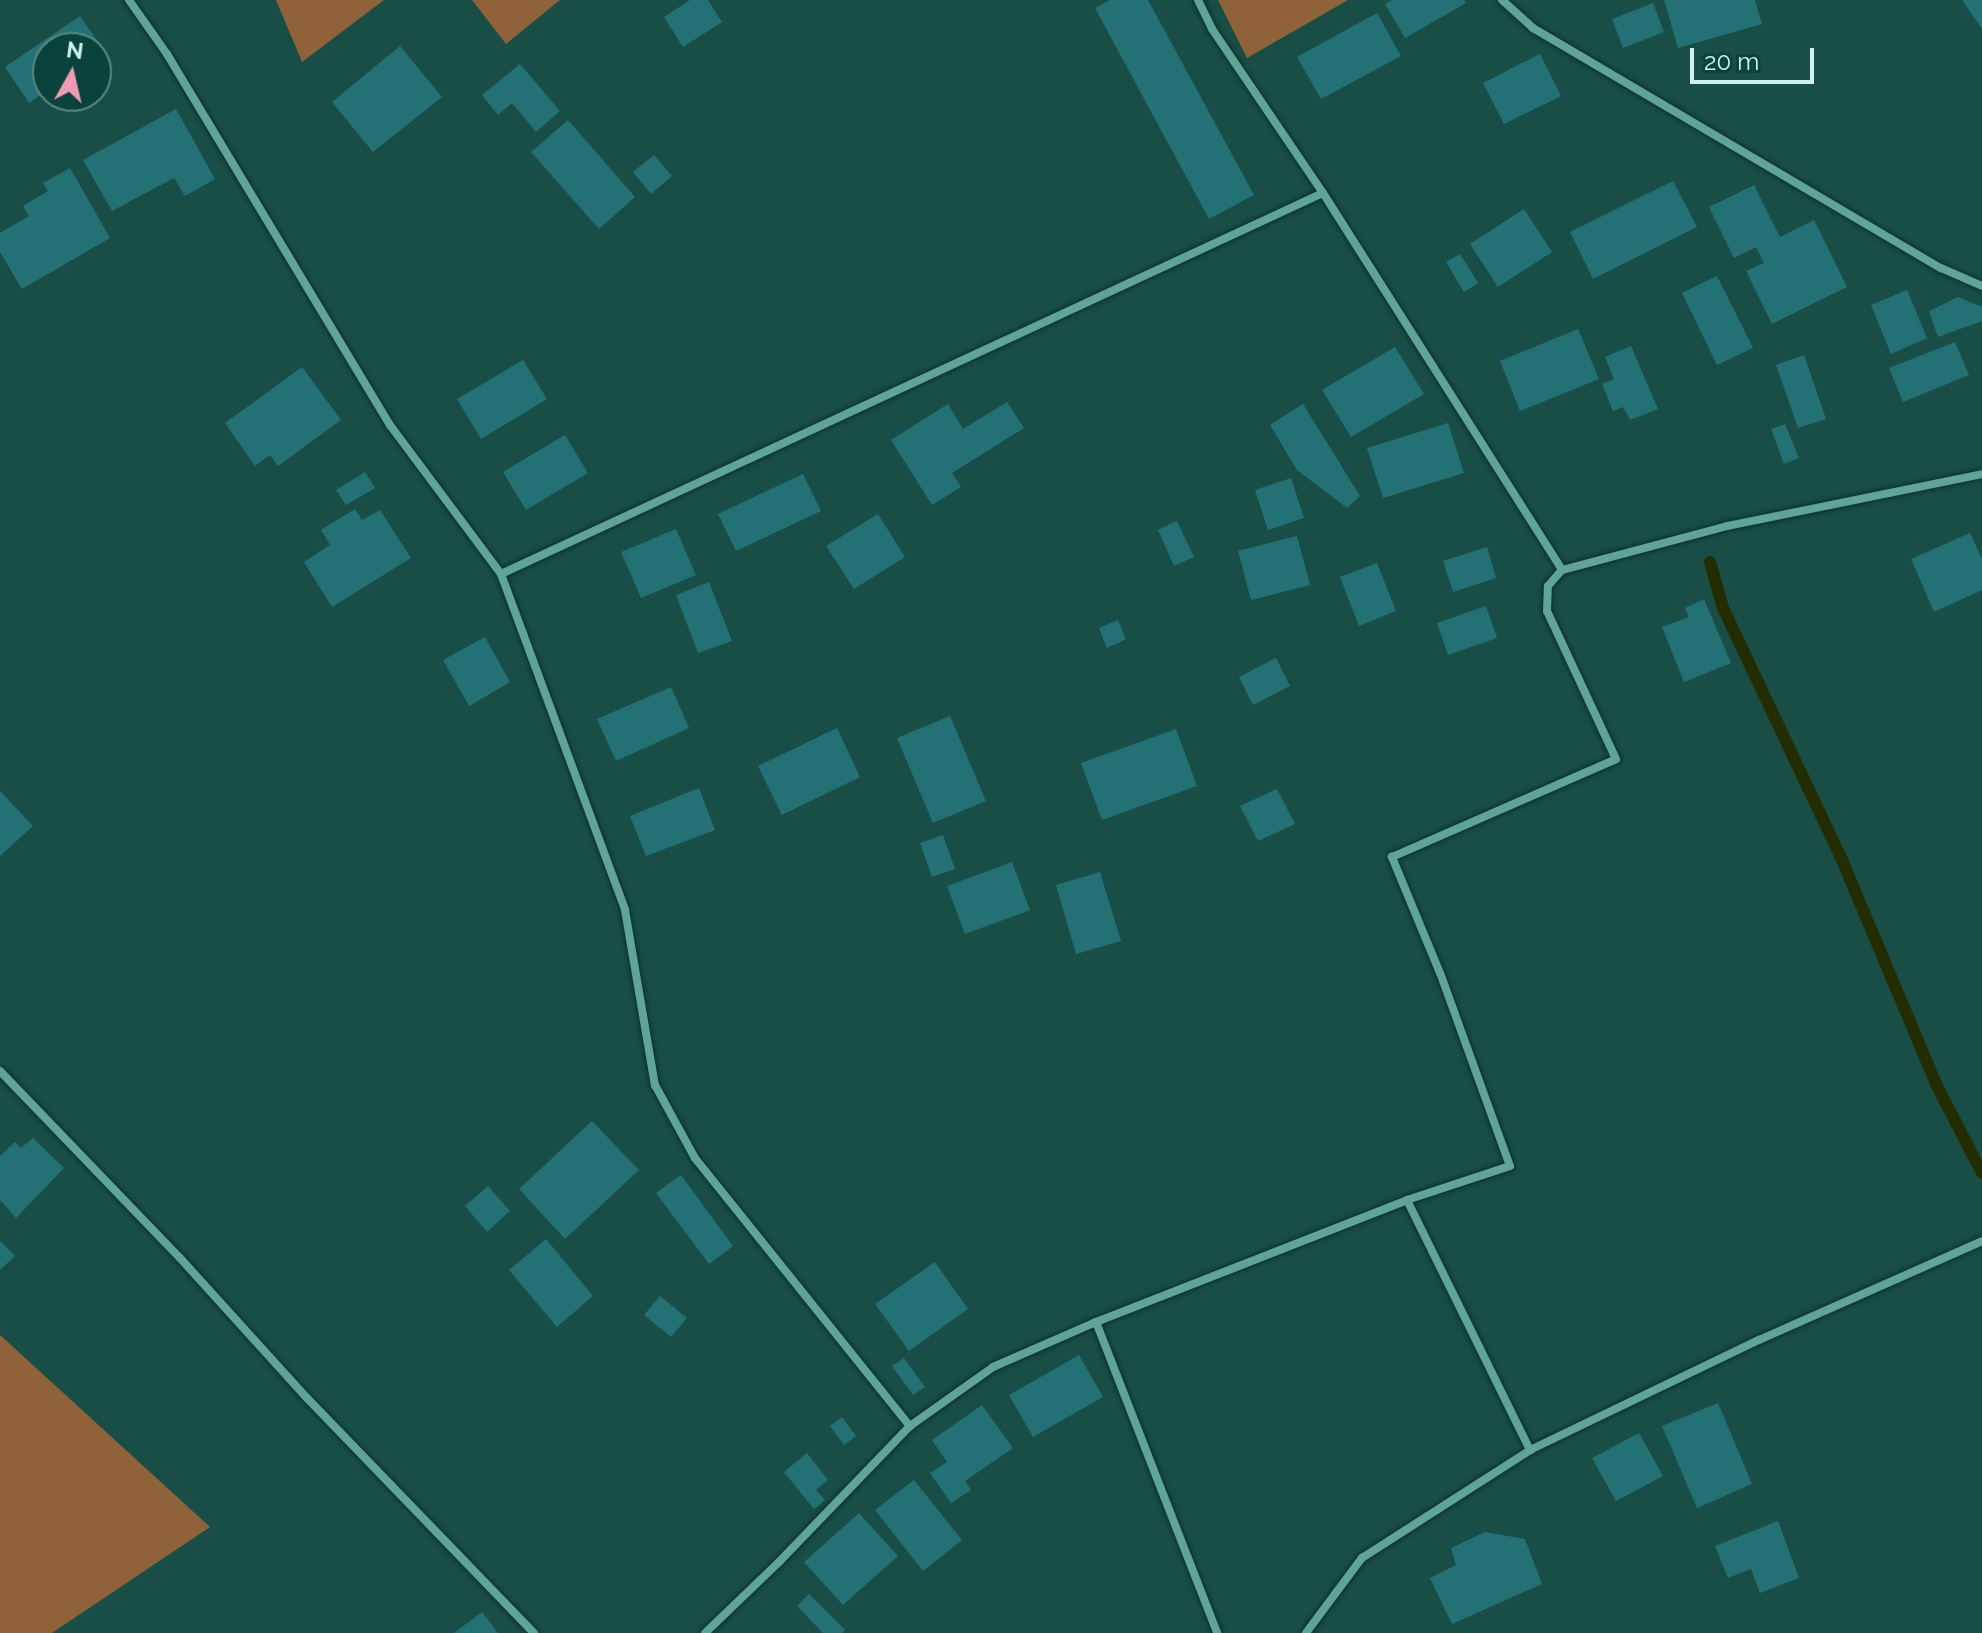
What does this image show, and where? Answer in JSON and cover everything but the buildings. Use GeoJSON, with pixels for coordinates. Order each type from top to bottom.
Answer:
{"type":"FeatureCollection","features":[{"type":"Feature","properties":{"kind":"street"},"geometry":{"type":"LineString","coordinates":[[129,0],[167,54],[390,425],[501,574],[625,910],[655,1085],[695,1158],[910,1426]]}},
{"type":"Feature","properties":{"kind":"street"},"geometry":{"type":"LineString","coordinates":[[1198,0],[1212,29],[1323,193],[1562,570]]}},
{"type":"Feature","properties":{"kind":"street"},"geometry":{"type":"LineString","coordinates":[[1502,0],[1533,28],[1941,268],[1982,286]]}},
{"type":"Feature","properties":{"kind":"street"},"geometry":{"type":"LineString","coordinates":[[501,574],[1323,193]]}},
{"type":"Feature","properties":{"kind":"street"},"geometry":{"type":"LineString","coordinates":[[705,1633],[779,1562],[910,1426],[993,1367],[1096,1322],[1407,1200],[1510,1166],[1440,973],[1392,857],[1616,759],[1547,611],[1548,586],[1562,570],[1727,526],[1982,474]]}},
{"type":"Feature","properties":{"kind":"street"},"geometry":{"type":"LineString","coordinates":[[0,1071],[180,1258],[307,1398],[534,1633]]}},
{"type":"Feature","properties":{"kind":"street"},"geometry":{"type":"LineString","coordinates":[[1407,1200],[1530,1450]]}},
{"type":"Feature","properties":{"kind":"street"},"geometry":{"type":"LineString","coordinates":[[1306,1633],[1362,1558],[1530,1450],[1759,1340],[1982,1241]]}},
{"type":"Feature","properties":{"kind":"street"},"geometry":{"type":"LineString","coordinates":[[1096,1322],[1217,1633]]}},
{"type":"Feature","properties":{"kind":"shaded area"},"geometry":{"type":"Polygon","coordinates":[[[276,0],[384,0],[302,62],[276,0]]]}},
{"type":"Feature","properties":{"kind":"shaded area"},"geometry":{"type":"Polygon","coordinates":[[[472,0],[560,0],[506,44],[472,0]]]}},
{"type":"Feature","properties":{"kind":"shaded area"},"geometry":{"type":"Polygon","coordinates":[[[1218,0],[1348,0],[1247,58],[1218,0]]]}},
{"type":"Feature","properties":{"kind":"shaded area"},"geometry":{"type":"Polygon","coordinates":[[[0,1335],[210,1527],[52,1633],[0,1633],[0,1335]]]}},
{"type":"Feature","properties":{"kind":"waterway"},"geometry":{"type":"LineString","coordinates":[[1710,562],[1723,608],[1842,860],[1936,1084],[1982,1173]]}}]}
